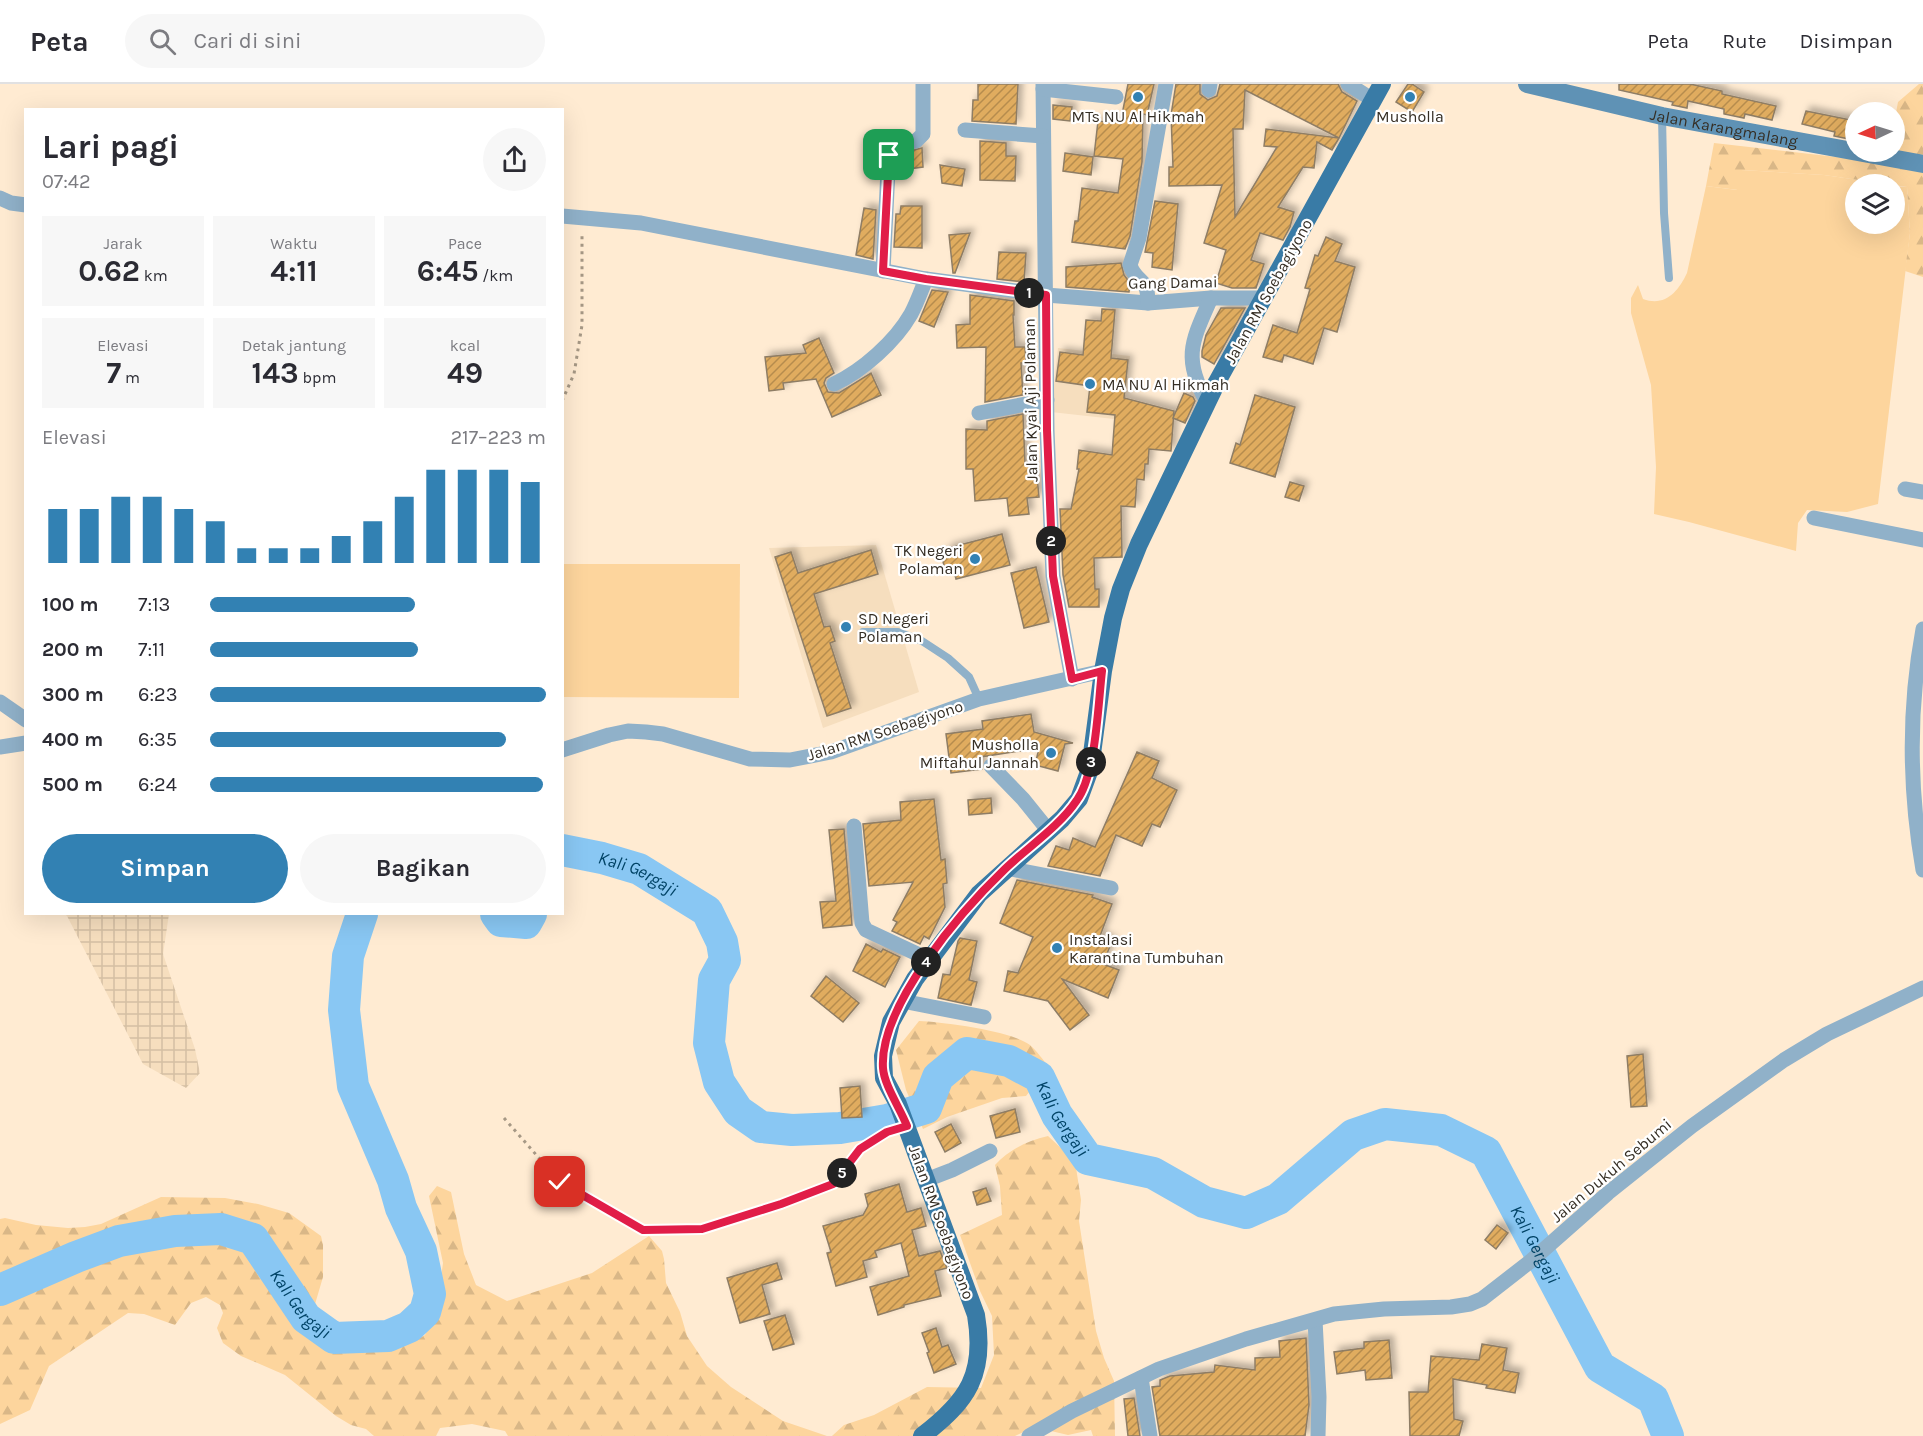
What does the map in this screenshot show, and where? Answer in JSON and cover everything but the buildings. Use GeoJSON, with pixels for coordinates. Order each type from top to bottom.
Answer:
{"type":"FeatureCollection","features":[{"type":"Feature","properties":{"kind":"main road","name":"Jalan RM Soebagiyono"},"geometry":{"type":"LineString","coordinates":[[922,1436],[941,1422],[967,1392],[975,1376],[980,1338],[976,1315],[903,1117],[884,1078],[883,1056],[891,1022],[928,959],[979,894],[1055,824],[1078,799],[1090,769],[1102,671],[1113,618],[1121,589],[1139,544],[1207,402],[1382,84]]}},
{"type":"Feature","properties":{"kind":"street"},"geometry":{"type":"LineString","coordinates":[[883,271],[889,150],[896,143],[916,141],[921,138],[923,134],[923,84]]}},
{"type":"Feature","properties":{"kind":"street"},"geometry":{"type":"LineString","coordinates":[[1148,303],[1146,286],[1130,265],[1139,238],[1166,84]]}},
{"type":"Feature","properties":{"kind":"street"},"geometry":{"type":"LineString","coordinates":[[1348,84],[1374,100]]}},
{"type":"Feature","properties":{"kind":"street","name":"Jalan Karangmalang"},"geometry":{"type":"LineString","coordinates":[[1527,84],[1662,116],[1923,164]]}},
{"type":"Feature","properties":{"kind":"street"},"geometry":{"type":"LineString","coordinates":[[1043,86],[1116,97]]}},
{"type":"Feature","properties":{"kind":"street","name":"Jalan Kyai Aji Polaman"},"geometry":{"type":"LineString","coordinates":[[1043,86],[1047,399],[1053,576],[1072,679]]}},
{"type":"Feature","properties":{"kind":"street"},"geometry":{"type":"LineString","coordinates":[[965,130],[1043,136]]}},
{"type":"Feature","properties":{"kind":"street"},"geometry":{"type":"LineString","coordinates":[[0,198],[11,203],[24,205]]}},
{"type":"Feature","properties":{"kind":"street","name":"Gang Damai"},"geometry":{"type":"LineString","coordinates":[[564,216],[641,222],[926,279],[1046,295],[1148,303],[1211,298],[1265,298]]}},
{"type":"Feature","properties":{"kind":"street"},"geometry":{"type":"LineString","coordinates":[[834,384],[858,371],[898,331],[912,313],[926,279]]}},
{"type":"Feature","properties":{"kind":"street"},"geometry":{"type":"LineString","coordinates":[[1207,402],[1194,376],[1192,346],[1211,298]]}},
{"type":"Feature","properties":{"kind":"street"},"geometry":{"type":"LineString","coordinates":[[979,413],[1047,399]]}},
{"type":"Feature","properties":{"kind":"street"},"geometry":{"type":"LineString","coordinates":[[1905,489],[1923,492]]}},
{"type":"Feature","properties":{"kind":"street"},"geometry":{"type":"LineString","coordinates":[[1815,518],[1923,540]]}},
{"type":"Feature","properties":{"kind":"street"},"geometry":{"type":"LineString","coordinates":[[1923,629],[1914,688],[1911,762],[1918,790],[1915,824],[1923,870]]}},
{"type":"Feature","properties":{"kind":"street","name":"Jalan RM Soebagiyono"},"geometry":{"type":"LineString","coordinates":[[564,749],[609,735],[637,731],[663,734],[750,759],[790,760],[831,752],[979,699],[1102,671]]}},
{"type":"Feature","properties":{"kind":"street"},"geometry":{"type":"LineString","coordinates":[[0,702],[24,719]]}},
{"type":"Feature","properties":{"kind":"street"},"geometry":{"type":"LineString","coordinates":[[0,747],[24,743]]}},
{"type":"Feature","properties":{"kind":"street"},"geometry":{"type":"LineString","coordinates":[[991,766],[1023,799],[1055,824]]}},
{"type":"Feature","properties":{"kind":"street"},"geometry":{"type":"LineString","coordinates":[[854,826],[862,923],[866,930],[928,959]]}},
{"type":"Feature","properties":{"kind":"street"},"geometry":{"type":"LineString","coordinates":[[1006,868],[1111,888]]}},
{"type":"Feature","properties":{"kind":"street","name":"Jalan Dukuh Sebumi"},"geometry":{"type":"LineString","coordinates":[[1029,1436],[1072,1411],[1159,1369],[1246,1339],[1355,1311],[1431,1309],[1470,1304],[1482,1299],[1692,1126],[1804,1046],[1849,1022],[1923,988]]}},
{"type":"Feature","properties":{"kind":"street"},"geometry":{"type":"LineString","coordinates":[[902,1001],[984,1017]]}},
{"type":"Feature","properties":{"kind":"street"},"geometry":{"type":"LineString","coordinates":[[926,1180],[990,1151]]}},
{"type":"Feature","properties":{"kind":"street"},"geometry":{"type":"LineString","coordinates":[[1315,1320],[1319,1397],[1318,1436]]}},
{"type":"Feature","properties":{"kind":"street"},"geometry":{"type":"LineString","coordinates":[[1141,1378],[1150,1436]]}},
{"type":"Feature","properties":{"kind":"lane"},"geometry":{"type":"LineString","coordinates":[[1662,116],[1664,213],[1669,278]]}},
{"type":"Feature","properties":{"kind":"lane"},"geometry":{"type":"LineString","coordinates":[[863,632],[898,632],[922,641],[948,658],[969,677],[979,699]]}},
{"type":"Feature","properties":{"kind":"path"},"geometry":{"type":"LineString","coordinates":[[564,396],[574,374],[582,325],[582,219]]}},
{"type":"Feature","properties":{"kind":"path"},"geometry":{"type":"LineString","coordinates":[[504,1118],[560,1182],[643,1230],[702,1229],[781,1204],[833,1184],[860,1149],[887,1132],[903,1117]]}},
{"type":"Feature","properties":{"kind":"shaded area","name":"MA NU Al Hikmah"},"geometry":{"type":"Polygon","coordinates":[[[1058,348],[1130,356],[1123,420],[1051,412],[1058,348]]]}},
{"type":"Feature","properties":{"kind":"shaded area","name":"SD Negeri Polaman"},"geometry":{"type":"Polygon","coordinates":[[[876,545],[919,692],[823,728],[769,548],[876,545]]]}},
{"type":"Feature","properties":{"kind":"shaded area"},"geometry":{"type":"Polygon","coordinates":[[[67,915],[169,915],[163,954],[195,1049],[200,1073],[186,1088],[143,1064],[67,915]]]}},
{"type":"Feature","properties":{"kind":"green space"},"geometry":{"type":"Polygon","coordinates":[[[1919,84],[1923,84],[1923,277],[1905,271],[1910,233],[1905,174],[1845,174],[1845,178],[1742,170],[1738,190],[1706,186],[1714,143],[1845,158],[1845,162],[1905,162],[1905,102],[1898,102],[1919,84]]]}},
{"type":"Feature","properties":{"kind":"green space"},"geometry":{"type":"Polygon","coordinates":[[[1741,170],[1845,178],[1845,234],[1905,234],[1905,187],[1907,187],[1910,233],[1878,504],[1847,512],[1807,510],[1798,523],[1796,551],[1654,514],[1656,467],[1651,385],[1631,313],[1631,298],[1638,285],[1643,299],[1651,301],[1664,299],[1675,292],[1687,273],[1706,186],[1737,190],[1741,170]]]}},
{"type":"Feature","properties":{"kind":"green space"},"geometry":{"type":"Polygon","coordinates":[[[564,564],[740,564],[739,698],[564,697],[564,564]]]}},
{"type":"Feature","properties":{"kind":"green space"},"geometry":{"type":"Polygon","coordinates":[[[919,1021],[960,1025],[1009,1035],[1030,1045],[1049,1067],[1026,1096],[1002,1098],[947,1117],[923,1129],[906,1090],[896,1050],[919,1021]]]}},
{"type":"Feature","properties":{"kind":"green space"},"geometry":{"type":"Polygon","coordinates":[[[1048,1136],[1075,1161],[1081,1200],[1079,1221],[1096,1331],[1114,1381],[1115,1436],[1093,1436],[1091,1430],[1068,1435],[1034,1427],[1015,1436],[832,1436],[844,1425],[874,1415],[927,1387],[981,1388],[994,1355],[992,1316],[980,1291],[960,1235],[1002,1215],[1000,1186],[995,1165],[1019,1146],[1048,1136]]]}},
{"type":"Feature","properties":{"kind":"green space"},"geometry":{"type":"Polygon","coordinates":[[[437,1186],[451,1192],[464,1254],[476,1285],[507,1301],[592,1273],[649,1236],[662,1251],[666,1283],[680,1312],[687,1336],[707,1366],[731,1387],[783,1421],[827,1436],[508,1436],[505,1431],[472,1424],[440,1428],[436,1436],[374,1436],[366,1429],[351,1425],[336,1416],[285,1375],[241,1356],[223,1343],[217,1328],[223,1313],[220,1305],[206,1297],[191,1303],[175,1325],[144,1314],[128,1313],[49,1366],[30,1410],[0,1424],[0,1219],[5,1218],[36,1225],[85,1227],[101,1224],[161,1197],[225,1198],[289,1213],[321,1236],[323,1245],[323,1277],[308,1328],[336,1347],[344,1349],[384,1348],[411,1343],[425,1335],[436,1313],[443,1263],[429,1196],[437,1186]]]}},
{"type":"Feature","properties":{"kind":"waterway","name":"Kali Gergaji"},"geometry":{"type":"LineString","coordinates":[[564,850],[639,869],[707,911],[722,942],[725,960],[714,980],[709,1043],[719,1082],[738,1111],[761,1127],[792,1130],[840,1128],[887,1120],[926,1108],[938,1077],[967,1053],[1009,1061],[1039,1077],[1057,1115],[1088,1159],[1153,1173],[1204,1202],[1246,1213],[1278,1199],[1353,1135],[1385,1124],[1441,1130],[1486,1152],[1600,1367],[1653,1399],[1668,1436]]}},
{"type":"Feature","properties":{"kind":"waterway","name":"Kali Gergaji"},"geometry":{"type":"LineString","coordinates":[[0,1290],[119,1241],[175,1231],[221,1229],[253,1239],[306,1318],[334,1338],[388,1336],[409,1327],[425,1312],[430,1294],[421,1251],[401,1208],[393,1180],[353,1086],[344,1010],[348,956],[362,915]]}},
{"type":"Feature","properties":{"kind":"waterway","name":"Kali Gergaji"},"geometry":{"type":"LineString","coordinates":[[497,915],[501,921],[526,923],[530,915]]}},
{"type":"Feature","properties":{"kind":"place","name":"MTs NU Al Hikmah"},"geometry":{"type":"Point","coordinates":[1138,97]}},
{"type":"Feature","properties":{"kind":"place","name":"Musholla"},"geometry":{"type":"Point","coordinates":[1410,97]}},
{"type":"Feature","properties":{"kind":"place","name":"MA NU Al Hikmah"},"geometry":{"type":"Point","coordinates":[1090,384]}},
{"type":"Feature","properties":{"kind":"place","name":"TK Negeri Polaman"},"geometry":{"type":"Point","coordinates":[975,559]}},
{"type":"Feature","properties":{"kind":"place","name":"SD Negeri Polaman"},"geometry":{"type":"Point","coordinates":[846,627]}},
{"type":"Feature","properties":{"kind":"place","name":"Musholla Miftahul Jannah"},"geometry":{"type":"Point","coordinates":[1051,753]}},
{"type":"Feature","properties":{"kind":"place","name":"Instalasi Karantina Tumbuhan"},"geometry":{"type":"Point","coordinates":[1057,948]}},
{"type":"Feature","properties":{"kind":"route"},"geometry":{"type":"LineString","coordinates":[[560,1182],[643,1230],[702,1229],[781,1204],[833,1184],[860,1149],[887,1132],[907,1126],[884,1078],[883,1056],[891,1022],[915,979],[979,894],[1062,819],[1078,799],[1087,780],[1102,671],[1072,679],[1053,576],[1047,430],[1046,295],[883,271],[889,155]]}}]}
